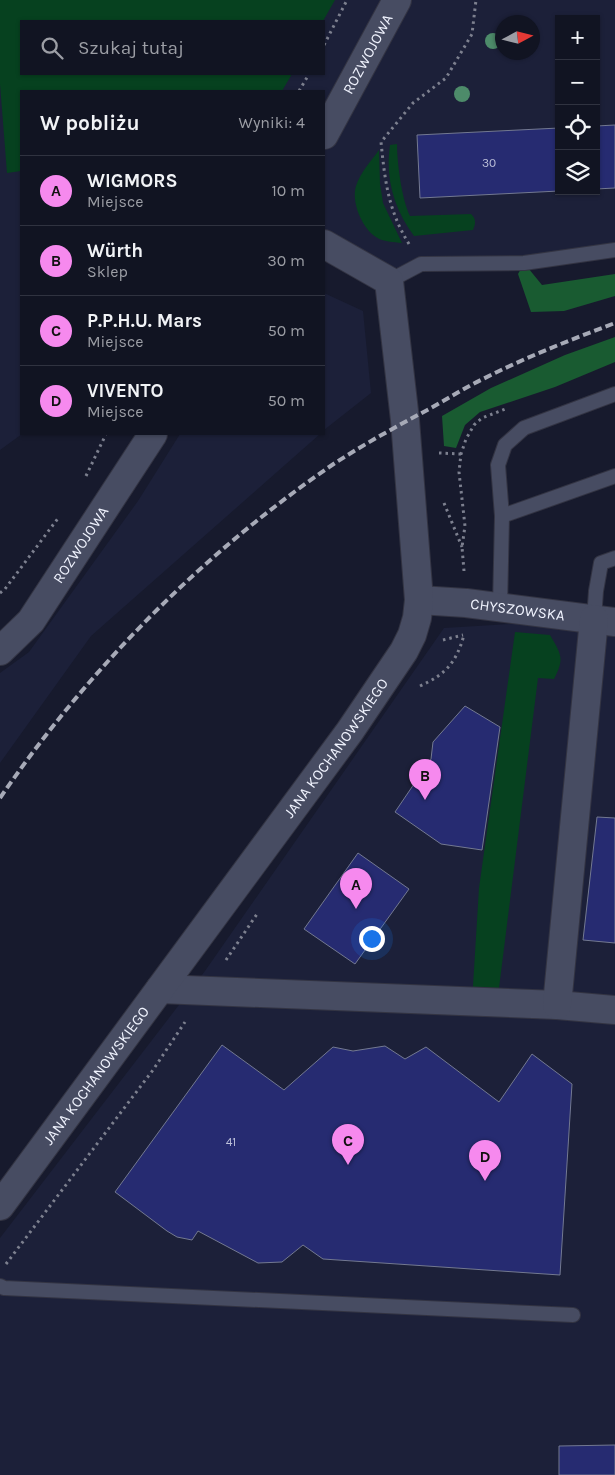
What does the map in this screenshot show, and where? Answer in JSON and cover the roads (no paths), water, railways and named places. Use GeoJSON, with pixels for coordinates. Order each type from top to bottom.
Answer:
{"type":"FeatureCollection","features":[{"type":"Feature","properties":{"kind":"street","name":"ROZWOJOWA"},"geometry":{"type":"LineString","coordinates":[[325,133],[397,0]]}},
{"type":"Feature","properties":{"kind":"street"},"geometry":{"type":"LineString","coordinates":[[325,245],[389,281]]}},
{"type":"Feature","properties":{"kind":"street","name":"JANA KOCHANOWSKIEGO"},"geometry":{"type":"LineString","coordinates":[[0,1206],[350,731],[383,684],[412,635],[417,618],[419,600],[405,420],[389,281]]}},
{"type":"Feature","properties":{"kind":"street","name":"ROZWOJOWA"},"geometry":{"type":"LineString","coordinates":[[0,651],[31,621],[152,435]]}},
{"type":"Feature","properties":{"kind":"street","name":"CHYSZOWSKA"},"geometry":{"type":"LineString","coordinates":[[419,600],[500,607],[604,621]]}},
{"type":"Feature","properties":{"kind":"street"},"geometry":{"type":"LineString","coordinates":[[557,1005],[604,621]]}},
{"type":"Feature","properties":{"kind":"street"},"geometry":{"type":"LineString","coordinates":[[160,989],[557,1005],[615,1010]]}},
{"type":"Feature","properties":{"kind":"lane"},"geometry":{"type":"LineString","coordinates":[[389,281],[421,264],[524,263],[615,250]]}},
{"type":"Feature","properties":{"kind":"lane"},"geometry":{"type":"LineString","coordinates":[[500,607],[502,516],[498,465],[505,445],[524,428],[615,394]]}},
{"type":"Feature","properties":{"kind":"lane"},"geometry":{"type":"LineString","coordinates":[[502,516],[615,476]]}},
{"type":"Feature","properties":{"kind":"lane"},"geometry":{"type":"LineString","coordinates":[[604,621],[596,591],[601,563],[615,558]]}},
{"type":"Feature","properties":{"kind":"lane"},"geometry":{"type":"LineString","coordinates":[[0,1286],[4,1288],[573,1315]]}},
{"type":"Feature","properties":{"kind":"railway"},"geometry":{"type":"LineString","coordinates":[[0,798],[72,703],[111,658],[152,615],[240,534],[335,463],[383,434],[499,371],[565,342],[615,323]]}},
{"type":"Feature","properties":{"kind":"place","name":"Würth"},"geometry":{"type":"Point","coordinates":[425,800]}},
{"type":"Feature","properties":{"kind":"place","name":"WIGMORS"},"geometry":{"type":"Point","coordinates":[356,909]}},
{"type":"Feature","properties":{"kind":"place","name":"P.P.H.U. Mars"},"geometry":{"type":"Point","coordinates":[348,1165]}},
{"type":"Feature","properties":{"kind":"place","name":"VIVENTO"},"geometry":{"type":"Point","coordinates":[485,1181]}}]}
